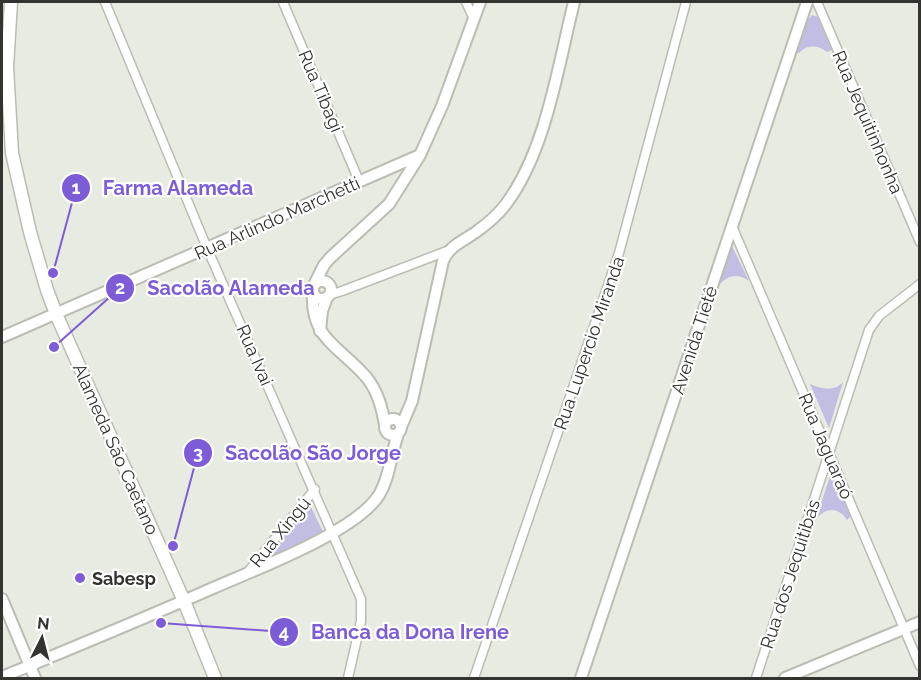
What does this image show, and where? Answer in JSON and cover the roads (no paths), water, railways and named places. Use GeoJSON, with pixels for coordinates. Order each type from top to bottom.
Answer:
{"type":"FeatureCollection","features":[{"type":"Feature","properties":{"kind":"main road","name":"Alameda São Caetano"},"geometry":{"type":"LineString","coordinates":[[11,2],[7,67],[12,153],[44,282],[56,314],[184,601],[215,678]]}},
{"type":"Feature","properties":{"kind":"street","name":"Rua Ivai"},"geometry":{"type":"LineString","coordinates":[[105,2],[207,248],[315,489],[331,534],[362,599],[363,610],[348,678]]}},
{"type":"Feature","properties":{"kind":"street","name":"Rua Tibagi"},"geometry":{"type":"LineString","coordinates":[[283,2],[359,181]]}},
{"type":"Feature","properties":{"kind":"street"},"geometry":{"type":"LineString","coordinates":[[466,2],[474,19]]}},
{"type":"Feature","properties":{"kind":"street"},"geometry":{"type":"LineString","coordinates":[[393,426],[366,378],[320,331],[313,315],[314,287],[330,258],[389,204],[420,155],[442,106],[480,2]]}},
{"type":"Feature","properties":{"kind":"street"},"geometry":{"type":"LineString","coordinates":[[314,287],[319,298],[329,291],[347,289],[447,251],[491,220],[505,206],[524,175],[537,145],[574,2]]}},
{"type":"Feature","properties":{"kind":"street","name":"Rua Lupercio Miranda"},"geometry":{"type":"LineString","coordinates":[[474,678],[619,253],[686,2]]}},
{"type":"Feature","properties":{"kind":"street","name":"Avenida Tietê"},"geometry":{"type":"LineString","coordinates":[[581,678],[807,2]]}},
{"type":"Feature","properties":{"kind":"street","name":"Rua Jequitinhonha"},"geometry":{"type":"LineString","coordinates":[[818,2],[920,242]]}},
{"type":"Feature","properties":{"kind":"street","name":"Rua Arlindo Marchetti"},"geometry":{"type":"LineString","coordinates":[[2,337],[420,155]]}},
{"type":"Feature","properties":{"kind":"street","name":"Rua Jaguaraó"},"geometry":{"type":"LineString","coordinates":[[732,226],[920,666]]}},
{"type":"Feature","properties":{"kind":"street","name":"Rua Xingú"},"geometry":{"type":"LineString","coordinates":[[2,677],[184,601],[331,534],[360,514],[380,495],[388,472],[393,426],[412,401],[447,251]]}},
{"type":"Feature","properties":{"kind":"street"},"geometry":{"type":"LineString","coordinates":[[320,331],[322,311],[329,291],[330,258]]}},
{"type":"Feature","properties":{"kind":"street"},"geometry":{"type":"LineString","coordinates":[[314,287],[321,280],[329,291]]}},
{"type":"Feature","properties":{"kind":"street","name":"Rua dos Jequitibás"},"geometry":{"type":"LineString","coordinates":[[756,678],[863,347],[873,323],[886,309],[920,284]]}},
{"type":"Feature","properties":{"kind":"street","name":"Rua Xingú"},"geometry":{"type":"LineString","coordinates":[[246,574],[315,489]]}},
{"type":"Feature","properties":{"kind":"street"},"geometry":{"type":"LineString","coordinates":[[2,599],[35,678]]}},
{"type":"Feature","properties":{"kind":"street"},"geometry":{"type":"LineString","coordinates":[[785,678],[920,622]]}},
{"type":"Feature","properties":{"kind":"place","name":"Farma Alameda"},"geometry":{"type":"Point","coordinates":[53,273]}},
{"type":"Feature","properties":{"kind":"place","name":"Sacolão Alameda"},"geometry":{"type":"Point","coordinates":[54,347]}},
{"type":"Feature","properties":{"kind":"place","name":"Sacolão São Jorge"},"geometry":{"type":"Point","coordinates":[173,546]}},
{"type":"Feature","properties":{"kind":"place","name":"Sabesp"},"geometry":{"type":"Point","coordinates":[80,578]}},
{"type":"Feature","properties":{"kind":"place","name":"Banca da Dona Irene"},"geometry":{"type":"Point","coordinates":[161,623]}}]}
